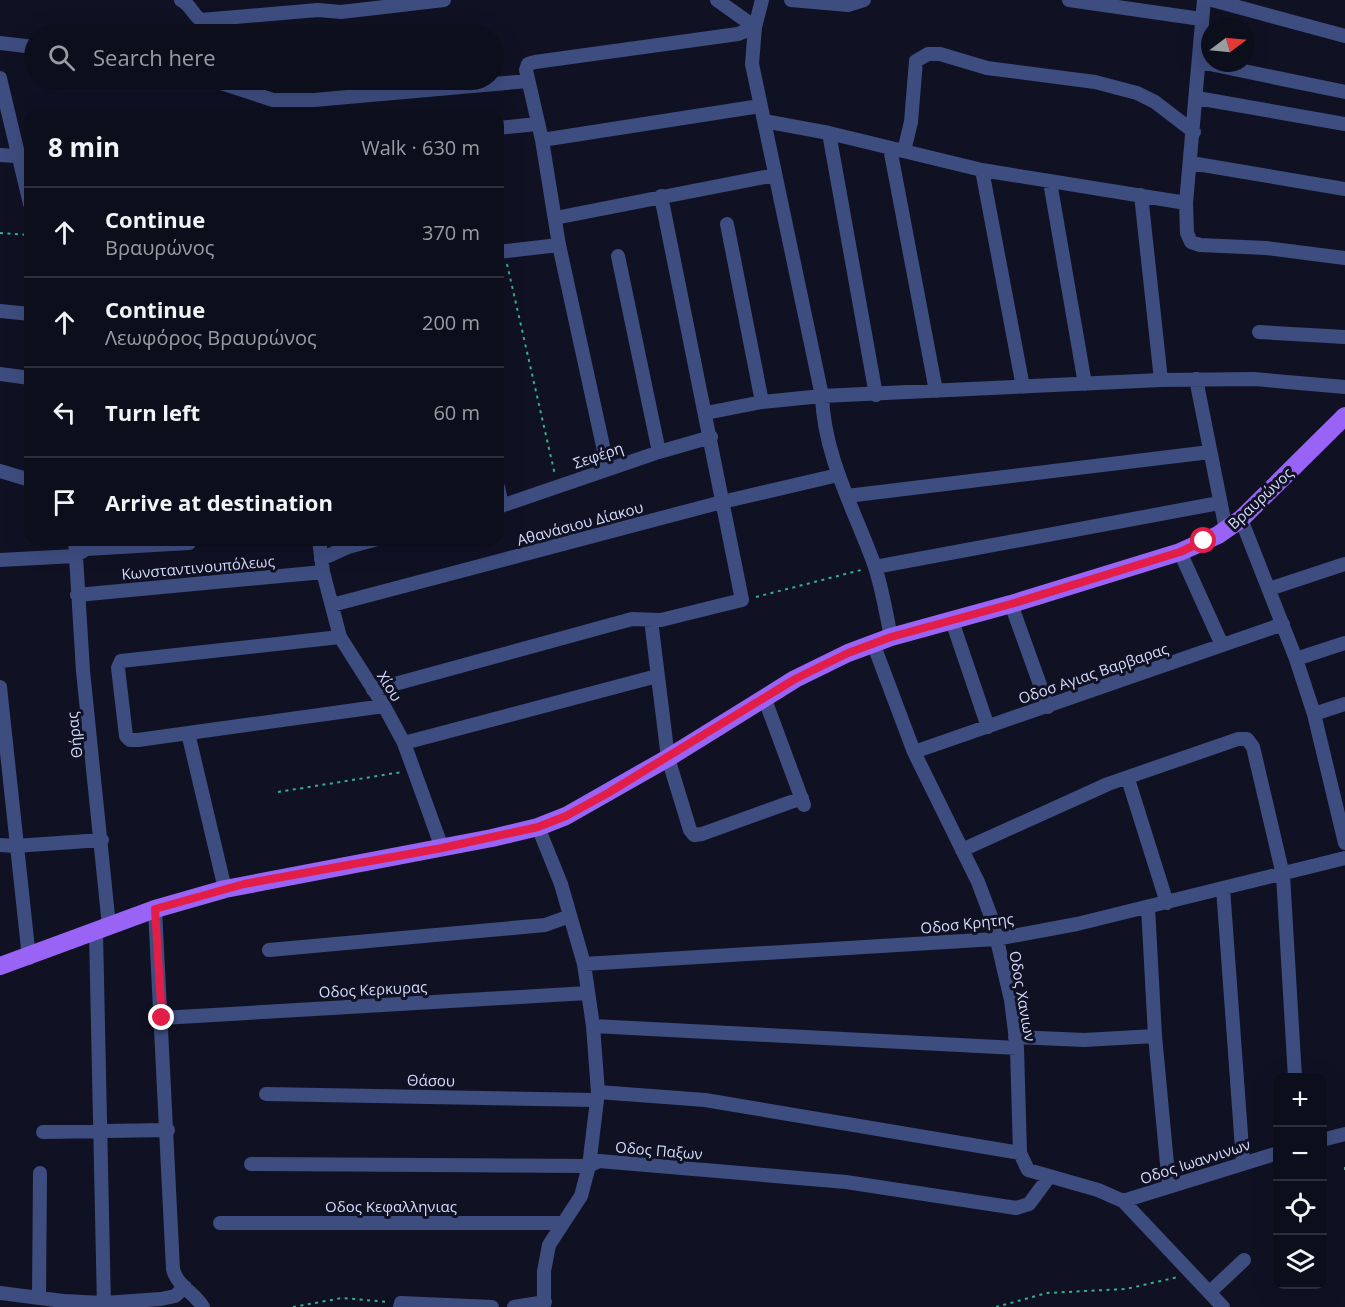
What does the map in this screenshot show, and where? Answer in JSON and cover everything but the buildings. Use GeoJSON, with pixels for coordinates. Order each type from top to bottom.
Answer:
{"type":"FeatureCollection","features":[{"type":"Feature","properties":{"kind":"main road","name":"Βραυρώνος"},"geometry":{"type":"LineString","coordinates":[[0,966],[155,909],[225,889],[442,848],[538,827],[577,810],[668,758],[764,697],[821,665],[891,637],[1011,604],[1180,552],[1226,530],[1241,519],[1345,416]]}},
{"type":"Feature","properties":{"kind":"street"},"geometry":{"type":"LineString","coordinates":[[181,0],[190,4],[201,20],[318,10],[341,12],[444,0]]}},
{"type":"Feature","properties":{"kind":"street"},"geometry":{"type":"LineString","coordinates":[[717,0],[755,27]]}},
{"type":"Feature","properties":{"kind":"street"},"geometry":{"type":"LineString","coordinates":[[762,0],[755,27],[752,64],[822,396],[823,420],[838,475],[875,567],[891,637]]}},
{"type":"Feature","properties":{"kind":"street"},"geometry":{"type":"LineString","coordinates":[[791,0],[848,5],[864,0]]}},
{"type":"Feature","properties":{"kind":"street"},"geometry":{"type":"LineString","coordinates":[[1069,0],[1201,19],[1200,63],[1186,203],[1186,233],[1191,242],[1200,245],[1266,248],[1345,258]]}},
{"type":"Feature","properties":{"kind":"street"},"geometry":{"type":"LineString","coordinates":[[1201,18],[1204,0]]}},
{"type":"Feature","properties":{"kind":"street"},"geometry":{"type":"LineString","coordinates":[[1212,0],[1345,36]]}},
{"type":"Feature","properties":{"kind":"street"},"geometry":{"type":"LineString","coordinates":[[608,469],[559,245],[542,140],[526,70],[528,64],[535,62],[738,34],[755,27]]}},
{"type":"Feature","properties":{"kind":"street"},"geometry":{"type":"LineString","coordinates":[[0,43],[24,46]]}},
{"type":"Feature","properties":{"kind":"street"},"geometry":{"type":"LineString","coordinates":[[936,391],[897,150],[911,122],[916,61],[928,54],[940,54],[987,68],[1095,82],[1137,93],[1179,119],[1194,132]]}},
{"type":"Feature","properties":{"kind":"street"},"geometry":{"type":"LineString","coordinates":[[1200,63],[1345,92]]}},
{"type":"Feature","properties":{"kind":"street"},"geometry":{"type":"LineString","coordinates":[[0,78],[23,157],[0,155]]}},
{"type":"Feature","properties":{"kind":"street"},"geometry":{"type":"LineString","coordinates":[[504,83],[528,81]]}},
{"type":"Feature","properties":{"kind":"street"},"geometry":{"type":"LineString","coordinates":[[242,90],[273,100],[314,100],[427,90]]}},
{"type":"Feature","properties":{"kind":"street"},"geometry":{"type":"LineString","coordinates":[[1197,98],[1345,124]]}},
{"type":"Feature","properties":{"kind":"street"},"geometry":{"type":"LineString","coordinates":[[271,108],[273,100]]}},
{"type":"Feature","properties":{"kind":"street"},"geometry":{"type":"LineString","coordinates":[[542,140],[760,106]]}},
{"type":"Feature","properties":{"kind":"street"},"geometry":{"type":"LineString","coordinates":[[764,122],[829,133],[982,170],[1186,203]]}},
{"type":"Feature","properties":{"kind":"street"},"geometry":{"type":"LineString","coordinates":[[504,127],[537,124]]}},
{"type":"Feature","properties":{"kind":"street"},"geometry":{"type":"LineString","coordinates":[[829,133],[876,395]]}},
{"type":"Feature","properties":{"kind":"street"},"geometry":{"type":"LineString","coordinates":[[1191,163],[1345,189]]}},
{"type":"Feature","properties":{"kind":"street"},"geometry":{"type":"LineString","coordinates":[[982,170],[1023,387]]}},
{"type":"Feature","properties":{"kind":"street"},"geometry":{"type":"LineString","coordinates":[[555,218],[776,175]]}},
{"type":"Feature","properties":{"kind":"street"},"geometry":{"type":"LineString","coordinates":[[1050,182],[1084,384]]}},
{"type":"Feature","properties":{"kind":"street"},"geometry":{"type":"LineString","coordinates":[[1141,195],[1161,380]]}},
{"type":"Feature","properties":{"kind":"street"},"geometry":{"type":"LineString","coordinates":[[373,690],[632,619],[651,620],[742,600],[661,196]]}},
{"type":"Feature","properties":{"kind":"street"},"geometry":{"type":"LineString","coordinates":[[727,224],[762,402]]}},
{"type":"Feature","properties":{"kind":"street"},"geometry":{"type":"LineString","coordinates":[[504,252],[559,245]]}},
{"type":"Feature","properties":{"kind":"street"},"geometry":{"type":"LineString","coordinates":[[618,256],[659,452]]}},
{"type":"Feature","properties":{"kind":"street"},"geometry":{"type":"LineString","coordinates":[[0,311],[24,313]]}},
{"type":"Feature","properties":{"kind":"street"},"geometry":{"type":"LineString","coordinates":[[1259,332],[1345,337]]}},
{"type":"Feature","properties":{"kind":"street"},"geometry":{"type":"LineString","coordinates":[[0,375],[24,377]]}},
{"type":"Feature","properties":{"kind":"street"},"geometry":{"type":"LineString","coordinates":[[706,413],[762,402],[822,396],[1161,380],[1254,379],[1345,387]]}},
{"type":"Feature","properties":{"kind":"street"},"geometry":{"type":"LineString","coordinates":[[1196,380],[1226,530]]}},
{"type":"Feature","properties":{"kind":"street","name":"Σεφέρη"},"geometry":{"type":"LineString","coordinates":[[504,505],[659,452],[711,438]]}},
{"type":"Feature","properties":{"kind":"street"},"geometry":{"type":"LineString","coordinates":[[847,496],[1210,452]]}},
{"type":"Feature","properties":{"kind":"street"},"geometry":{"type":"LineString","coordinates":[[0,471],[24,478]]}},
{"type":"Feature","properties":{"kind":"street","name":"Αθανάσιου Δίακου"},"geometry":{"type":"LineString","coordinates":[[332,605],[722,502],[838,475]]}},
{"type":"Feature","properties":{"kind":"street"},"geometry":{"type":"LineString","coordinates":[[875,567],[1219,503]]}},
{"type":"Feature","properties":{"kind":"street"},"geometry":{"type":"LineString","coordinates":[[1241,519],[1283,624],[1314,714],[1345,843]]}},
{"type":"Feature","properties":{"kind":"street","name":"Θήρας"},"geometry":{"type":"LineString","coordinates":[[75,546],[77,595],[102,840],[100,1131],[104,1305]]}},
{"type":"Feature","properties":{"kind":"street"},"geometry":{"type":"LineString","coordinates":[[0,560],[75,556],[86,549],[138,546]]}},
{"type":"Feature","properties":{"kind":"street","name":"Χίου"},"geometry":{"type":"LineString","coordinates":[[320,546],[322,565],[340,637],[384,706],[404,743],[442,848]]}},
{"type":"Feature","properties":{"kind":"street"},"geometry":{"type":"LineString","coordinates":[[322,565],[352,546]]}},
{"type":"Feature","properties":{"kind":"street"},"geometry":{"type":"LineString","coordinates":[[1180,552],[1222,645]]}},
{"type":"Feature","properties":{"kind":"street"},"geometry":{"type":"LineString","coordinates":[[1269,589],[1345,564]]}},
{"type":"Feature","properties":{"kind":"street","name":"Κωνσταντινουπόλεως"},"geometry":{"type":"LineString","coordinates":[[77,595],[322,565]]}},
{"type":"Feature","properties":{"kind":"street"},"geometry":{"type":"LineString","coordinates":[[1011,604],[1048,707]]}},
{"type":"Feature","properties":{"kind":"street"},"geometry":{"type":"LineString","coordinates":[[651,620],[668,758],[690,830],[694,835],[803,802],[764,697]]}},
{"type":"Feature","properties":{"kind":"street"},"geometry":{"type":"LineString","coordinates":[[952,621],[988,727]]}},
{"type":"Feature","properties":{"kind":"street","name":"Οδοσ Αγιας Βαρβαρας"},"geometry":{"type":"LineString","coordinates":[[914,752],[1283,624]]}},
{"type":"Feature","properties":{"kind":"street"},"geometry":{"type":"LineString","coordinates":[[340,637],[121,661],[118,668],[126,736],[130,740],[384,706]]}},
{"type":"Feature","properties":{"kind":"street","name":"Οδος Χανιων"},"geometry":{"type":"LineString","coordinates":[[873,643],[914,752],[962,850],[992,919],[1011,1000],[1016,1043],[1020,1153]]}},
{"type":"Feature","properties":{"kind":"street"},"geometry":{"type":"LineString","coordinates":[[1296,659],[1345,643]]}},
{"type":"Feature","properties":{"kind":"street"},"geometry":{"type":"LineString","coordinates":[[404,743],[657,676]]}},
{"type":"Feature","properties":{"kind":"street"},"geometry":{"type":"LineString","coordinates":[[0,687],[15,846],[29,957]]}},
{"type":"Feature","properties":{"kind":"street"},"geometry":{"type":"LineString","coordinates":[[1314,714],[1345,704]]}},
{"type":"Feature","properties":{"kind":"street"},"geometry":{"type":"LineString","coordinates":[[188,733],[225,889]]}},
{"type":"Feature","properties":{"kind":"street"},"geometry":{"type":"LineString","coordinates":[[962,850],[1108,784],[1128,779],[1238,739],[1247,739],[1253,747],[1283,875],[1295,1073]]}},
{"type":"Feature","properties":{"kind":"street"},"geometry":{"type":"LineString","coordinates":[[1128,779],[1167,903]]}},
{"type":"Feature","properties":{"kind":"street"},"geometry":{"type":"LineString","coordinates":[[514,1307],[544,1304],[544,1271],[549,1245],[581,1196],[589,1166],[597,1096],[593,1026],[586,993],[584,964],[561,884],[538,827]]}},
{"type":"Feature","properties":{"kind":"street"},"geometry":{"type":"LineString","coordinates":[[0,844],[15,846],[102,840]]}},
{"type":"Feature","properties":{"kind":"street","name":"Οδοσ Κρητης"},"geometry":{"type":"LineString","coordinates":[[584,964],[996,939],[1167,903],[1345,858]]}},
{"type":"Feature","properties":{"kind":"street"},"geometry":{"type":"LineString","coordinates":[[1223,888],[1243,1162]]}},
{"type":"Feature","properties":{"kind":"street"},"geometry":{"type":"LineString","coordinates":[[1148,907],[1155,1036],[1169,1185]]}},
{"type":"Feature","properties":{"kind":"street"},"geometry":{"type":"LineString","coordinates":[[155,909],[168,1130],[173,1269],[176,1280],[197,1297],[203,1307]]}},
{"type":"Feature","properties":{"kind":"street"},"geometry":{"type":"LineString","coordinates":[[269,950],[545,925],[570,916]]}},
{"type":"Feature","properties":{"kind":"street","name":"Οδος Κερκυρας"},"geometry":{"type":"LineString","coordinates":[[162,1018],[586,993]]}},
{"type":"Feature","properties":{"kind":"street"},"geometry":{"type":"LineString","coordinates":[[593,1026],[1016,1043],[1155,1036]]}},
{"type":"Feature","properties":{"kind":"street","name":"Θάσου"},"geometry":{"type":"LineString","coordinates":[[266,1094],[597,1096],[705,1100],[1020,1153]]}},
{"type":"Feature","properties":{"kind":"street"},"geometry":{"type":"LineString","coordinates":[[44,1132],[168,1130]]}},
{"type":"Feature","properties":{"kind":"street"},"geometry":{"type":"LineString","coordinates":[[1327,1139],[1345,1134]]}},
{"type":"Feature","properties":{"kind":"street"},"geometry":{"type":"LineString","coordinates":[[1020,1153],[1029,1170],[1098,1190],[1123,1201],[1223,1307]]}},
{"type":"Feature","properties":{"kind":"street","name":"Οδος Ιωαννινων"},"geometry":{"type":"LineString","coordinates":[[1123,1201],[1273,1154]]}},
{"type":"Feature","properties":{"kind":"street","name":"Οδος Παξων"},"geometry":{"type":"LineString","coordinates":[[251,1164],[589,1166],[599,1161],[846,1182],[1016,1208],[1029,1204],[1049,1177]]}},
{"type":"Feature","properties":{"kind":"street"},"geometry":{"type":"LineString","coordinates":[[39,1298],[40,1173]]}},
{"type":"Feature","properties":{"kind":"street","name":"Οδος Κεφαλληνιας"},"geometry":{"type":"LineString","coordinates":[[220,1223],[562,1223]]}},
{"type":"Feature","properties":{"kind":"street"},"geometry":{"type":"LineString","coordinates":[[1210,1292],[1244,1260]]}},
{"type":"Feature","properties":{"kind":"street"},"geometry":{"type":"LineString","coordinates":[[0,1293],[104,1305],[175,1296],[185,1287]]}},
{"type":"Feature","properties":{"kind":"street"},"geometry":{"type":"LineString","coordinates":[[400,1305],[492,1307]]}},
{"type":"Feature","properties":{"kind":"path"},"geometry":{"type":"LineString","coordinates":[[0,233],[24,235]]}},
{"type":"Feature","properties":{"kind":"path"},"geometry":{"type":"LineString","coordinates":[[504,264],[558,486]]}},
{"type":"Feature","properties":{"kind":"path"},"geometry":{"type":"LineString","coordinates":[[742,600],[875,567]]}},
{"type":"Feature","properties":{"kind":"path"},"geometry":{"type":"LineString","coordinates":[[278,792],[413,770]]}},
{"type":"Feature","properties":{"kind":"path"},"geometry":{"type":"LineString","coordinates":[[1345,1167],[1345,1172]]}},
{"type":"Feature","properties":{"kind":"path"},"geometry":{"type":"LineString","coordinates":[[996,1307],[1047,1293],[1136,1287],[1180,1277],[1190,1271]]}},
{"type":"Feature","properties":{"kind":"path"},"geometry":{"type":"LineString","coordinates":[[293,1307],[342,1298],[400,1305]]}},
{"type":"Feature","properties":{"kind":"route"},"geometry":{"type":"LineString","coordinates":[[162,1018],[155,909],[244,884],[442,848],[538,827],[566,816],[608,793],[764,697],[821,665],[848,653],[891,637],[1011,604],[1180,552],[1204,541]]}}]}
